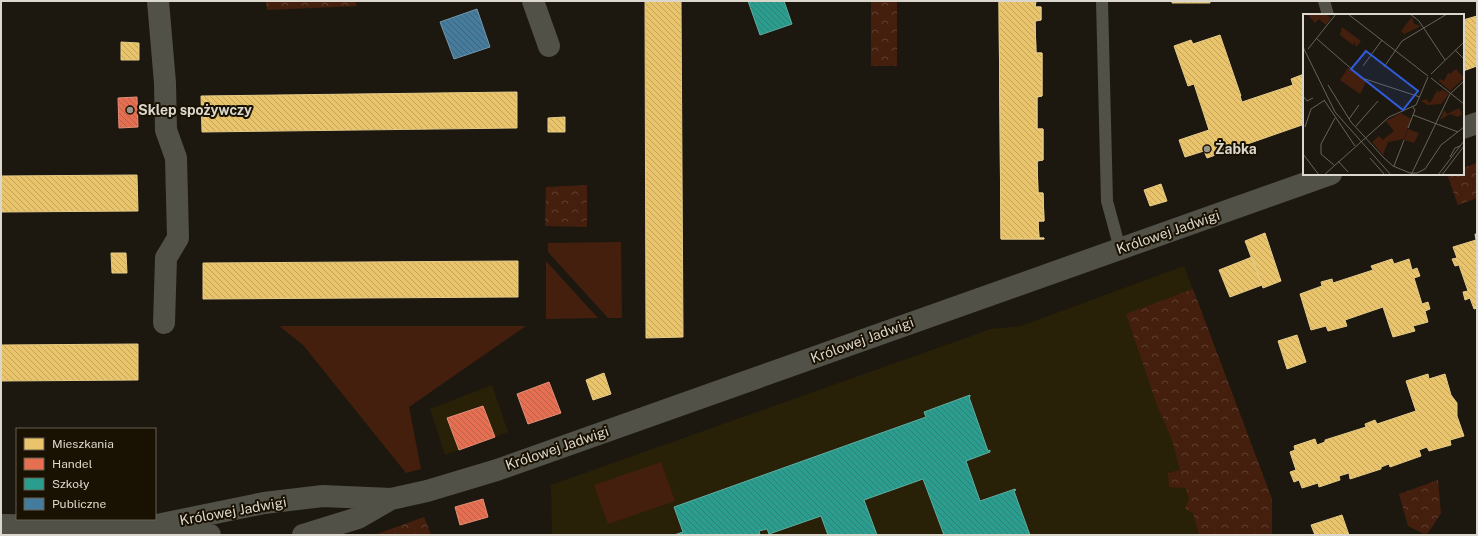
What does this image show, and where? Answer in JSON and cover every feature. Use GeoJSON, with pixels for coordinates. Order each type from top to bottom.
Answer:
{"type":"FeatureCollection","features":[{"type":"Feature","properties":{"kind":"street"},"geometry":{"type":"LineString","coordinates":[[158,1],[165,83],[166,130],[176,158],[178,238],[166,258],[164,323]]}},
{"type":"Feature","properties":{"kind":"street"},"geometry":{"type":"LineString","coordinates":[[533,1],[549,46]]}},
{"type":"Feature","properties":{"kind":"street"},"geometry":{"type":"LineString","coordinates":[[1464,128],[1477,123]]}},
{"type":"Feature","properties":{"kind":"street","name":"Królowej Jadwigi"},"geometry":{"type":"LineString","coordinates":[[303,535],[358,518],[391,500],[497,470],[1328,175]]}},
{"type":"Feature","properties":{"kind":"street","name":"Królowej Jadwigi"},"geometry":{"type":"LineString","coordinates":[[147,527],[264,503],[323,496],[391,500]]}},
{"type":"Feature","properties":{"kind":"street","name":"Królowej Jadwigi"},"geometry":{"type":"LineString","coordinates":[[1,525],[147,527],[210,535]]}},
{"type":"Feature","properties":{"kind":"lane"},"geometry":{"type":"LineString","coordinates":[[1102,1],[1107,201],[1120,249]]}},
{"type":"Feature","properties":{"kind":"lane"},"geometry":{"type":"LineString","coordinates":[[1324,1],[1328,14]]}},
{"type":"Feature","properties":{"kind":"shaded area"},"geometry":{"type":"Polygon","coordinates":[[[1184,266],[1272,499],[1272,535],[552,535],[551,485],[991,329],[1021,326],[1184,266]]]}},
{"type":"Feature","properties":{"kind":"shaded area"},"geometry":{"type":"Polygon","coordinates":[[[492,385],[508,432],[445,455],[430,409],[492,385]]]}},
{"type":"Feature","properties":{"kind":"green space"},"geometry":{"type":"Polygon","coordinates":[[[266,1],[355,1],[357,6],[267,10],[266,1]]]}},
{"type":"Feature","properties":{"kind":"green space"},"geometry":{"type":"Polygon","coordinates":[[[871,1],[897,1],[897,66],[871,66],[871,1]]]}},
{"type":"Feature","properties":{"kind":"green space"},"geometry":{"type":"Polygon","coordinates":[[[1477,163],[1477,198],[1458,205],[1447,175],[1464,175],[1464,168],[1477,163]]]}},
{"type":"Feature","properties":{"kind":"green space"},"geometry":{"type":"Polygon","coordinates":[[[587,185],[587,227],[545,226],[546,187],[587,185]]]}},
{"type":"Feature","properties":{"kind":"green space"},"geometry":{"type":"Polygon","coordinates":[[[621,242],[622,318],[608,318],[548,252],[548,243],[621,242]]]}},
{"type":"Feature","properties":{"kind":"green space"},"geometry":{"type":"Polygon","coordinates":[[[546,261],[598,318],[546,319],[546,261]]]}},
{"type":"Feature","properties":{"kind":"green space"},"geometry":{"type":"Polygon","coordinates":[[[1193,289],[1272,499],[1272,535],[1199,535],[1193,513],[1185,509],[1189,498],[1186,488],[1169,487],[1168,473],[1180,470],[1172,440],[1157,405],[1126,314],[1193,289]]]}},
{"type":"Feature","properties":{"kind":"green space"},"geometry":{"type":"Polygon","coordinates":[[[279,326],[526,326],[409,407],[421,469],[406,473],[303,345],[279,326]]]}},
{"type":"Feature","properties":{"kind":"green space"},"geometry":{"type":"Polygon","coordinates":[[[661,462],[675,501],[608,524],[594,485],[661,462]]]}},
{"type":"Feature","properties":{"kind":"green space"},"geometry":{"type":"Polygon","coordinates":[[[1438,480],[1441,513],[1428,533],[1424,534],[1408,526],[1399,494],[1438,480]]]}},
{"type":"Feature","properties":{"kind":"green space"},"geometry":{"type":"Polygon","coordinates":[[[424,517],[431,535],[374,535],[424,517]]]}},
{"type":"Feature","properties":{"kind":"building: Mieszkania"},"geometry":{"type":"Polygon","coordinates":[[[645,1],[681,1],[683,337],[646,338],[645,1]]]}},
{"type":"Feature","properties":{"kind":"building: Mieszkania"},"geometry":{"type":"Polygon","coordinates":[[[999,1],[1036,1],[1035,7],[1041,7],[1041,20],[1035,21],[1036,53],[1042,53],[1042,96],[1037,97],[1037,129],[1043,129],[1043,160],[1037,161],[1038,193],[1043,193],[1044,221],[1038,221],[1039,238],[1044,239],[1001,239],[999,1]]]}},
{"type":"Feature","properties":{"kind":"building: Mieszkania"},"geometry":{"type":"Polygon","coordinates":[[[999,1],[1036,1],[1035,7],[1041,7],[1041,20],[1035,21],[1036,53],[1042,53],[1042,96],[1037,97],[1037,129],[1043,129],[1043,160],[1037,161],[1038,193],[1043,193],[1044,221],[1038,221],[1039,238],[1044,239],[1001,239],[999,1]]]}},
{"type":"Feature","properties":{"kind":"building: Mieszkania"},"geometry":{"type":"Polygon","coordinates":[[[1172,1],[1210,1],[1210,3],[1172,3],[1172,1]]]}},
{"type":"Feature","properties":{"kind":"building: Mieszkania"},"geometry":{"type":"Polygon","coordinates":[[[1477,16],[1477,66],[1464,71],[1464,20],[1477,16]]]}},
{"type":"Feature","properties":{"kind":"building: Mieszkania"},"geometry":{"type":"Polygon","coordinates":[[[1220,35],[1242,102],[1293,85],[1291,79],[1303,74],[1303,126],[1207,158],[1204,151],[1185,157],[1179,140],[1209,130],[1194,84],[1188,86],[1174,46],[1191,40],[1193,44],[1220,35]]]}},
{"type":"Feature","properties":{"kind":"building: Mieszkania"},"geometry":{"type":"Polygon","coordinates":[[[121,42],[139,43],[139,60],[121,60],[121,42]]]}},
{"type":"Feature","properties":{"kind":"building: Mieszkania"},"geometry":{"type":"Polygon","coordinates":[[[517,92],[517,128],[202,132],[201,96],[517,92]]]}},
{"type":"Feature","properties":{"kind":"building: Mieszkania"},"geometry":{"type":"Polygon","coordinates":[[[565,117],[565,132],[548,132],[548,118],[565,117]]]}},
{"type":"Feature","properties":{"kind":"building: Mieszkania"},"geometry":{"type":"Polygon","coordinates":[[[137,175],[138,211],[1,212],[1,176],[137,175]]]}},
{"type":"Feature","properties":{"kind":"building: Mieszkania"},"geometry":{"type":"Polygon","coordinates":[[[1161,184],[1167,201],[1150,206],[1144,190],[1161,184]]]}},
{"type":"Feature","properties":{"kind":"building: Mieszkania"},"geometry":{"type":"Polygon","coordinates":[[[1265,233],[1281,281],[1263,288],[1245,241],[1265,233]]]}},
{"type":"Feature","properties":{"kind":"building: Mieszkania"},"geometry":{"type":"Polygon","coordinates":[[[1475,234],[1477,234],[1477,308],[1474,309],[1470,298],[1465,300],[1463,292],[1468,291],[1459,265],[1455,266],[1452,259],[1457,258],[1453,247],[1476,240],[1475,234]]]}},
{"type":"Feature","properties":{"kind":"building: Mieszkania"},"geometry":{"type":"Polygon","coordinates":[[[111,253],[126,253],[127,273],[112,273],[111,253]]]}},
{"type":"Feature","properties":{"kind":"building: Mieszkania"},"geometry":{"type":"Polygon","coordinates":[[[1252,257],[1262,285],[1230,297],[1219,270],[1252,257]]]}},
{"type":"Feature","properties":{"kind":"building: Mieszkania"},"geometry":{"type":"Polygon","coordinates":[[[1392,259],[1394,264],[1409,259],[1412,270],[1417,268],[1420,276],[1414,278],[1422,304],[1428,302],[1430,309],[1425,311],[1428,322],[1413,326],[1415,331],[1393,337],[1383,307],[1345,320],[1347,326],[1328,331],[1326,326],[1311,330],[1300,294],[1322,286],[1321,282],[1332,279],[1333,283],[1373,270],[1371,266],[1392,259]]]}},
{"type":"Feature","properties":{"kind":"building: Mieszkania"},"geometry":{"type":"Polygon","coordinates":[[[518,261],[518,297],[203,299],[203,263],[518,261]]]}},
{"type":"Feature","properties":{"kind":"building: Mieszkania"},"geometry":{"type":"Polygon","coordinates":[[[1297,335],[1306,362],[1287,369],[1278,341],[1297,335]]]}},
{"type":"Feature","properties":{"kind":"building: Mieszkania"},"geometry":{"type":"Polygon","coordinates":[[[138,344],[138,380],[1,381],[1,345],[138,344]]]}},
{"type":"Feature","properties":{"kind":"building: Mieszkania"},"geometry":{"type":"Polygon","coordinates":[[[604,373],[611,394],[593,400],[586,380],[604,373]]]}},
{"type":"Feature","properties":{"kind":"building: Mieszkania"},"geometry":{"type":"Polygon","coordinates":[[[1428,374],[1429,379],[1445,374],[1451,395],[1457,403],[1457,416],[1464,436],[1450,440],[1451,445],[1429,451],[1427,447],[1419,450],[1421,456],[1390,467],[1389,464],[1381,467],[1381,469],[1350,479],[1349,473],[1339,476],[1340,480],[1319,487],[1318,483],[1302,488],[1299,480],[1294,482],[1290,472],[1296,470],[1290,452],[1295,450],[1294,446],[1315,439],[1317,445],[1325,442],[1325,440],[1366,427],[1365,424],[1375,420],[1377,424],[1416,411],[1406,381],[1428,374]]]}},
{"type":"Feature","properties":{"kind":"building: Mieszkania"},"geometry":{"type":"Polygon","coordinates":[[[1342,515],[1349,535],[1315,535],[1311,525],[1342,515]]]}},
{"type":"Feature","properties":{"kind":"building: Handel"},"geometry":{"type":"Polygon","coordinates":[[[137,97],[138,127],[119,128],[118,98],[137,97]]]}},
{"type":"Feature","properties":{"kind":"building: Handel"},"geometry":{"type":"Polygon","coordinates":[[[549,382],[561,413],[528,424],[517,394],[549,382]]]}},
{"type":"Feature","properties":{"kind":"building: Handel"},"geometry":{"type":"Polygon","coordinates":[[[483,406],[495,437],[459,450],[447,418],[483,406]]]}},
{"type":"Feature","properties":{"kind":"building: Handel"},"geometry":{"type":"Polygon","coordinates":[[[483,499],[488,517],[460,525],[455,507],[483,499]]]}},
{"type":"Feature","properties":{"kind":"building: Szkoły"},"geometry":{"type":"Polygon","coordinates":[[[748,1],[784,1],[792,24],[760,35],[748,1]]]}},
{"type":"Feature","properties":{"kind":"building: Szkoły"},"geometry":{"type":"Polygon","coordinates":[[[970,395],[969,397],[988,451],[990,450],[990,452],[966,461],[980,501],[1015,489],[1016,490],[1014,491],[1030,535],[944,535],[923,479],[864,500],[877,535],[828,535],[821,516],[769,534],[767,529],[759,531],[760,535],[674,535],[683,532],[674,507],[926,417],[924,412],[970,395]]]}},
{"type":"Feature","properties":{"kind":"building: Publiczne"},"geometry":{"type":"Polygon","coordinates":[[[477,9],[490,47],[454,59],[440,22],[477,9]]]}},
{"type":"Feature","properties":{"kind":"place","name":"Sklep spożywczy"},"geometry":{"type":"Point","coordinates":[130,110]}},
{"type":"Feature","properties":{"kind":"place","name":"Żabka"},"geometry":{"type":"Point","coordinates":[1207,149]}}]}
